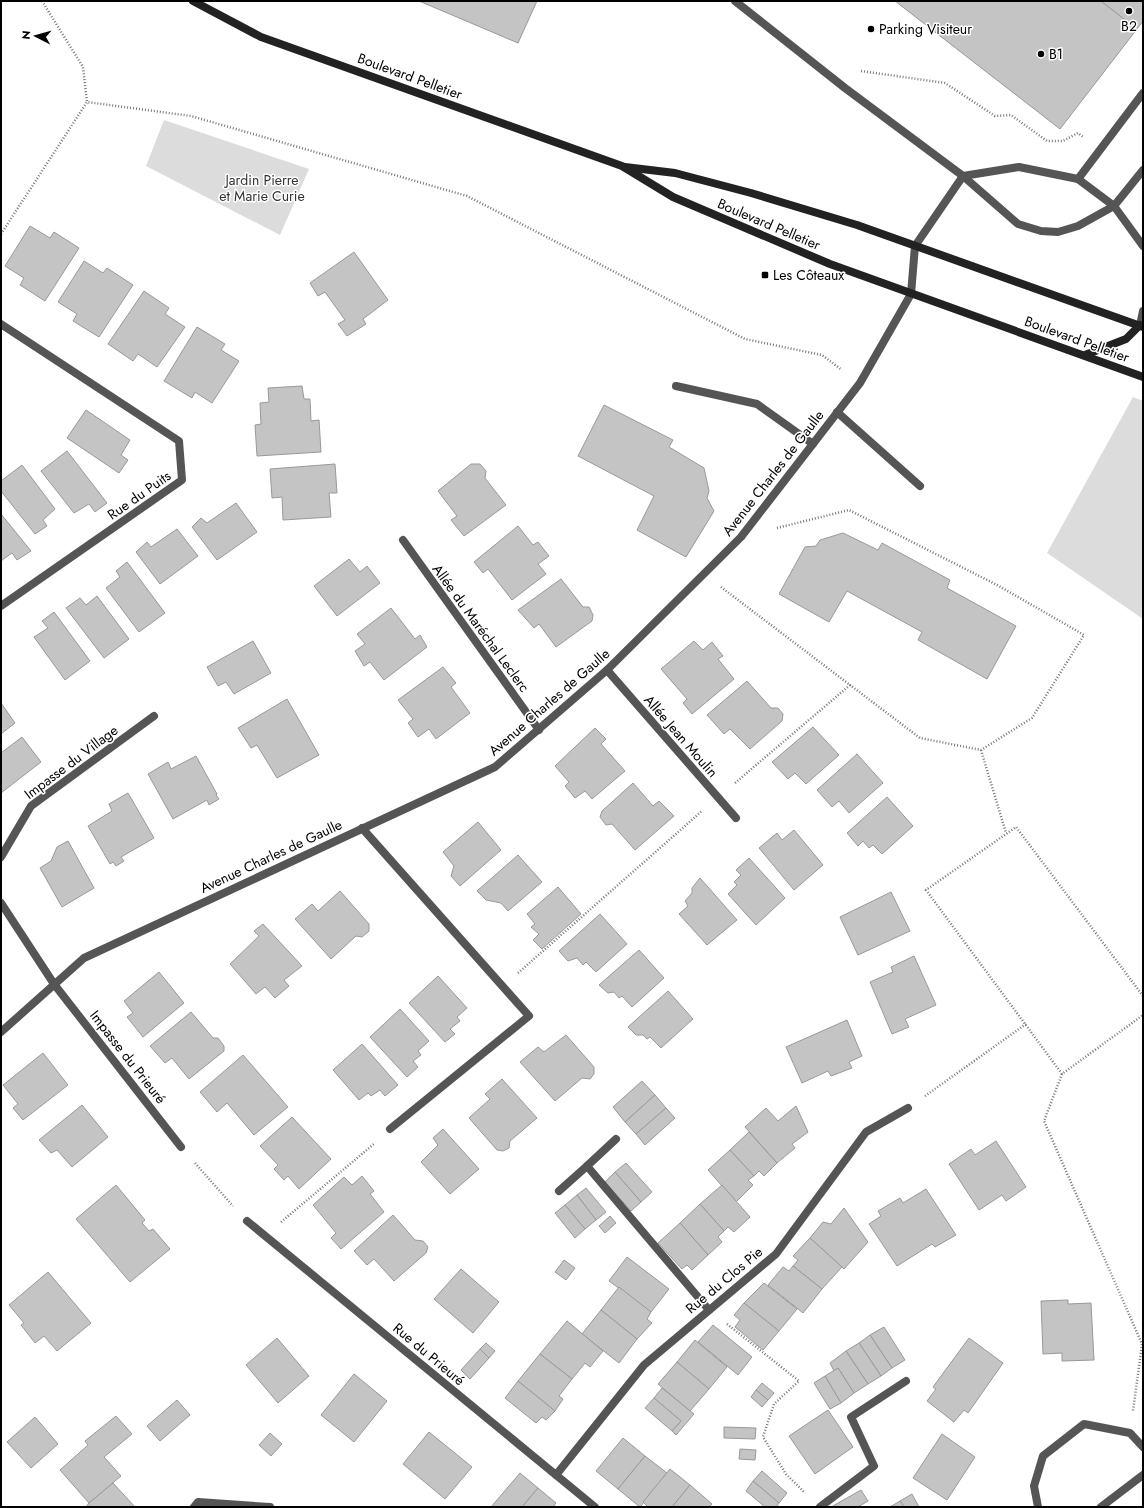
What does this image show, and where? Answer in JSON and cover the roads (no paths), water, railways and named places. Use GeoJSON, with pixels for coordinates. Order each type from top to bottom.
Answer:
{"type":"FeatureCollection","features":[{"type":"Feature","properties":{"kind":"main road","name":"Boulevard Pelletier"},"geometry":{"type":"LineString","coordinates":[[193,1],[261,37],[622,166],[673,197],[757,234],[911,294],[1143,377]]}},
{"type":"Feature","properties":{"kind":"main road","name":"Boulevard Pelletier"},"geometry":{"type":"LineString","coordinates":[[622,166],[675,173],[751,193],[915,246],[1141,326]]}},
{"type":"Feature","properties":{"kind":"main road"},"geometry":{"type":"LineString","coordinates":[[1085,355],[1126,339],[1141,326]]}},
{"type":"Feature","properties":{"kind":"street"},"geometry":{"type":"LineString","coordinates":[[735,1],[845,88],[963,176],[1018,224],[1041,231],[1058,232],[1078,226],[1114,206],[1143,170]]}},
{"type":"Feature","properties":{"kind":"street"},"geometry":{"type":"LineString","coordinates":[[1078,179],[1143,93]]}},
{"type":"Feature","properties":{"kind":"street"},"geometry":{"type":"LineString","coordinates":[[911,294],[915,246],[963,176],[1019,167],[1078,179],[1114,206],[1143,246]]}},
{"type":"Feature","properties":{"kind":"street","name":"Avenue Charles de Gaulle"},"geometry":{"type":"LineString","coordinates":[[1,1032],[84,958],[495,767],[607,670],[741,537],[860,383],[911,294]]}},
{"type":"Feature","properties":{"kind":"street"},"geometry":{"type":"LineString","coordinates":[[1141,326],[1143,311]]}},
{"type":"Feature","properties":{"kind":"street","name":"Rue du Puits"},"geometry":{"type":"LineString","coordinates":[[1,324],[179,441],[182,480],[1,606]]}},
{"type":"Feature","properties":{"kind":"street"},"geometry":{"type":"LineString","coordinates":[[676,386],[758,404],[813,444]]}},
{"type":"Feature","properties":{"kind":"street"},"geometry":{"type":"LineString","coordinates":[[837,412],[920,486]]}},
{"type":"Feature","properties":{"kind":"street","name":"Allée du Maréchal Leclerc"},"geometry":{"type":"LineString","coordinates":[[403,540],[539,730]]}},
{"type":"Feature","properties":{"kind":"street","name":"Allée Jean Moulin"},"geometry":{"type":"LineString","coordinates":[[607,670],[736,818]]}},
{"type":"Feature","properties":{"kind":"street","name":"Impasse du Village"},"geometry":{"type":"LineString","coordinates":[[1,857],[31,806],[154,716]]}},
{"type":"Feature","properties":{"kind":"street"},"geometry":{"type":"LineString","coordinates":[[362,828],[529,1016],[390,1129]]}},
{"type":"Feature","properties":{"kind":"street","name":"Impasse du Prieuré"},"geometry":{"type":"LineString","coordinates":[[1,903],[54,984],[181,1146]]}},
{"type":"Feature","properties":{"kind":"street","name":"Rue du Clos Pie"},"geometry":{"type":"LineString","coordinates":[[556,1475],[644,1365],[776,1254],[866,1132],[908,1108]]}},
{"type":"Feature","properties":{"kind":"street"},"geometry":{"type":"LineString","coordinates":[[559,1191],[616,1139]]}},
{"type":"Feature","properties":{"kind":"street"},"geometry":{"type":"LineString","coordinates":[[586,1166],[709,1310]]}},
{"type":"Feature","properties":{"kind":"street","name":"Rue du Prieuré"},"geometry":{"type":"LineString","coordinates":[[247,1221],[266,1235],[595,1507]]}},
{"type":"Feature","properties":{"kind":"street"},"geometry":{"type":"LineString","coordinates":[[820,1507],[874,1466],[851,1417],[906,1381]]}},
{"type":"Feature","properties":{"kind":"street"},"geometry":{"type":"LineString","coordinates":[[1038,1507],[1034,1486],[1043,1456],[1084,1424],[1130,1432],[1143,1447]]}},
{"type":"Feature","properties":{"kind":"street"},"geometry":{"type":"LineString","coordinates":[[1102,1507],[1143,1475]]}},
{"type":"Feature","properties":{"kind":"street"},"geometry":{"type":"LineString","coordinates":[[194,1507],[198,1502],[270,1507]]}},
{"type":"Feature","properties":{"kind":"place","name":"B2"},"geometry":{"type":"Point","coordinates":[1129,11]}},
{"type":"Feature","properties":{"kind":"place","name":"Parking Visiteur"},"geometry":{"type":"Point","coordinates":[871,29]}},
{"type":"Feature","properties":{"kind":"place","name":"B1"},"geometry":{"type":"Point","coordinates":[1041,54]}},
{"type":"Feature","properties":{"kind":"place","name":"Les Côteaux"},"geometry":{"type":"Point","coordinates":[765,275]}},
{"type":"Feature","properties":{"kind":"park label","name":"Jardin Pierre et Marie Curie"},"geometry":{"type":"Point","coordinates":[262,188]}}]}
